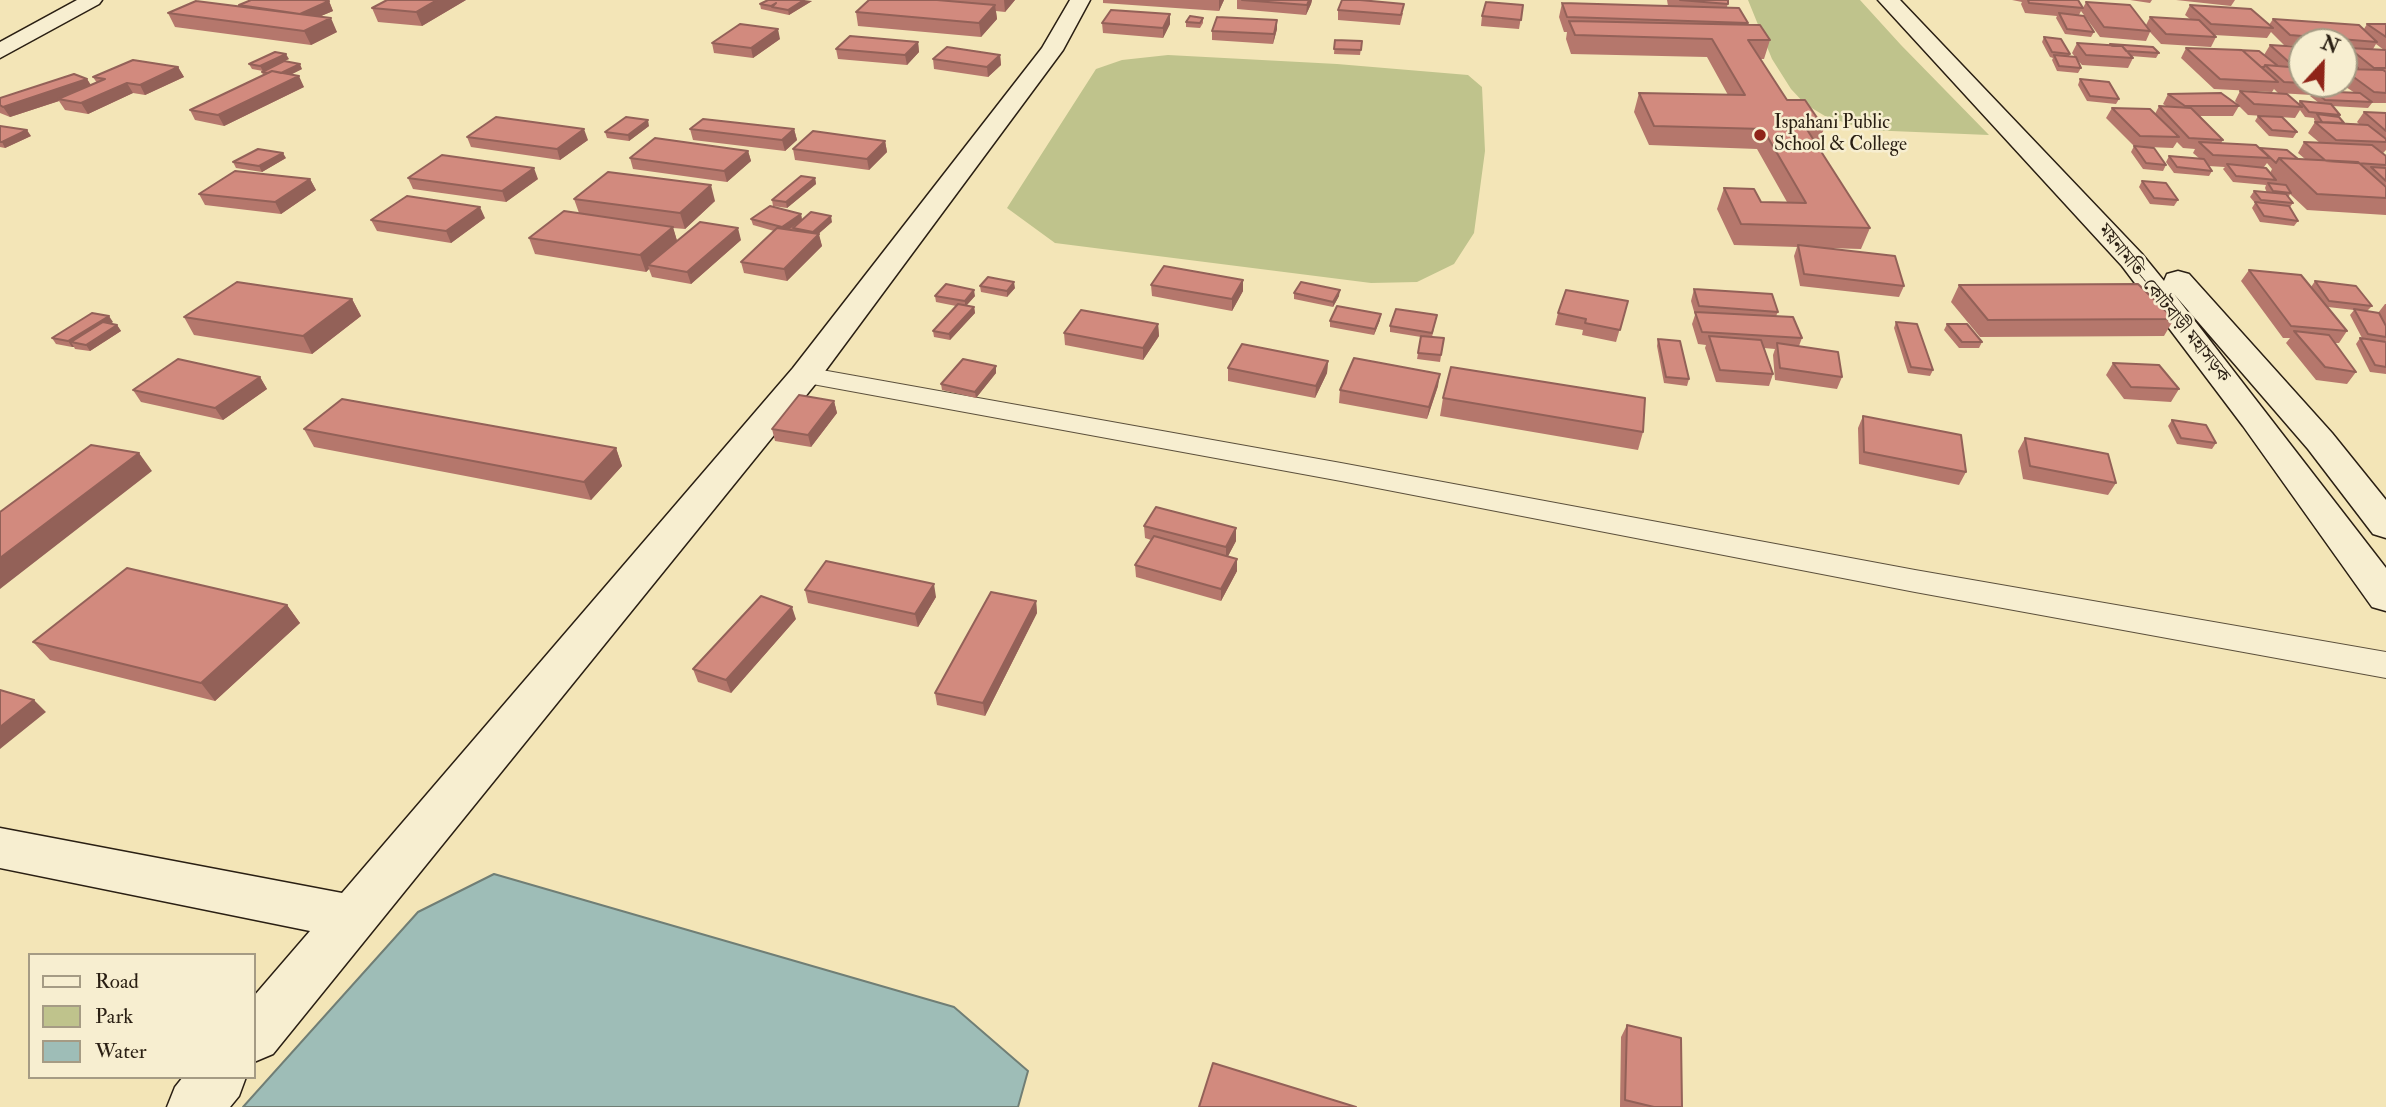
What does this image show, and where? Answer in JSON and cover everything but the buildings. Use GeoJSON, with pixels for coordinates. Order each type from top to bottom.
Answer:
{"type":"FeatureCollection","features":[{"type":"Feature","properties":{"kind":"main road"},"geometry":{"type":"LineString","coordinates":[[0,35],[65,0]]}},
{"type":"Feature","properties":{"kind":"main road"},"geometry":{"type":"LineString","coordinates":[[0,51],[92,0]]}},
{"type":"Feature","properties":{"kind":"main road"},"geometry":{"type":"LineString","coordinates":[[256,1034],[805,375],[1052,51],[1080,0]]}},
{"type":"Feature","properties":{"kind":"main road","name":"ময়নামতি–কোটবাড়ী মহাসড়ক"},"geometry":{"type":"LineString","coordinates":[[1888,0],[2146,260],[2320,441],[2386,525]]}},
{"type":"Feature","properties":{"kind":"main road","name":"ময়নামতি–কোটবাড়ী মহাসড়ক"},"geometry":{"type":"LineString","coordinates":[[1916,0],[2146,260],[2255,419],[2386,597]]}},
{"type":"Feature","properties":{"kind":"main road"},"geometry":{"type":"LineString","coordinates":[[0,848],[353,917]]}},
{"type":"Feature","properties":{"kind":"main road"},"geometry":{"type":"LineString","coordinates":[[195,1107],[217,1079]]}},
{"type":"Feature","properties":{"kind":"street"},"geometry":{"type":"LineString","coordinates":[[805,375],[1341,471],[1914,581],[2386,665]]}},
{"type":"Feature","properties":{"kind":"green space"},"geometry":{"type":"Polygon","coordinates":[[[1748,0],[1860,0],[1989,135],[1867,130],[1825,116],[1805,104],[1791,89],[1772,59],[1748,0]]]}},
{"type":"Feature","properties":{"kind":"green space"},"geometry":{"type":"Polygon","coordinates":[[[1168,55],[1337,64],[1468,75],[1482,87],[1485,151],[1474,233],[1454,264],[1417,282],[1371,283],[1055,243],[1007,208],[1096,69],[1122,60],[1168,55]]]}},
{"type":"Feature","properties":{"kind":"water"},"geometry":{"type":"Polygon","coordinates":[[[494,874],[954,1007],[1028,1071],[1018,1107],[243,1107],[418,912],[494,874]]]}},
{"type":"Feature","properties":{"kind":"place","name":"Ispahani Public School & College"},"geometry":{"type":"Point","coordinates":[1760,135]}}]}
